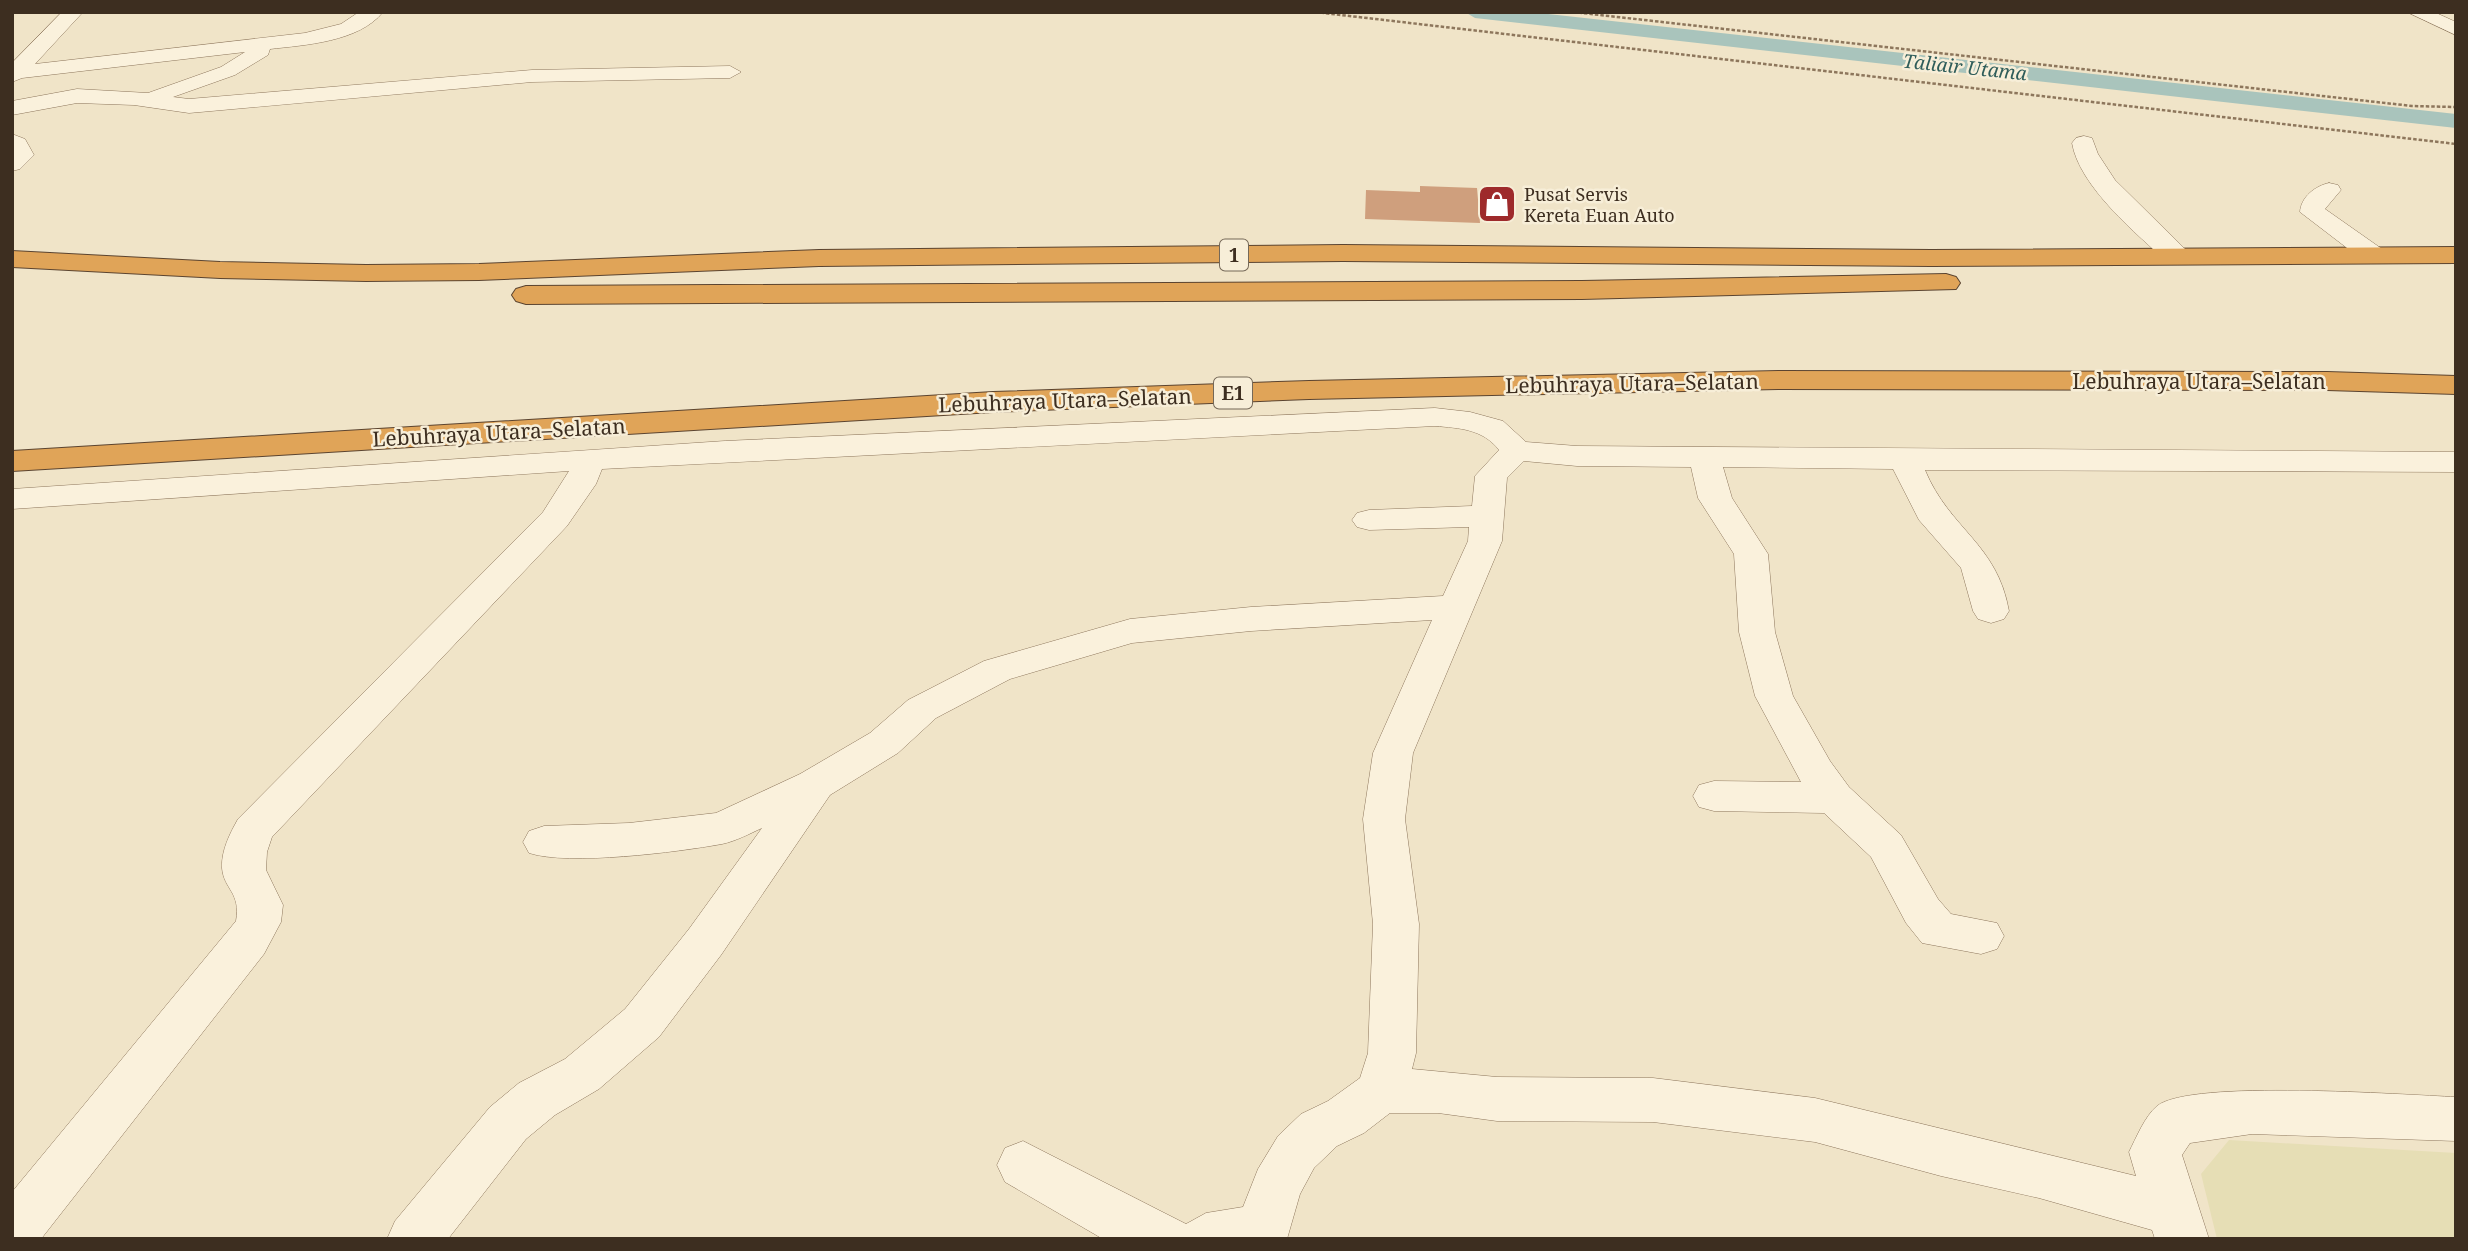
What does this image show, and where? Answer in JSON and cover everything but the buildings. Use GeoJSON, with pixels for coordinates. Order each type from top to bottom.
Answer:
{"type":"FeatureCollection","features":[{"type":"Feature","properties":{"kind":"highway","name":"1"},"geometry":{"type":"LineString","coordinates":[[12,259],[220,270],[366,273],[479,272],[819,258],[1047,258],[1343,253],[2178,257],[2456,255]]}},
{"type":"Feature","properties":{"kind":"highway"},"geometry":{"type":"LineString","coordinates":[[1506,255],[1329,262],[1311,266],[1307,272],[1313,279],[1328,282],[1582,290]]}},
{"type":"Feature","properties":{"kind":"highway"},"geometry":{"type":"LineString","coordinates":[[1042,292],[1252,283],[1270,273],[1252,262],[1047,258]]}},
{"type":"Feature","properties":{"kind":"highway","name":"1"},"geometry":{"type":"LineString","coordinates":[[12,281],[157,289],[309,293],[711,296],[1582,290],[2456,275]]}},
{"type":"Feature","properties":{"kind":"highway","name":"Lebuhraya Utara–Selatan"},"geometry":{"type":"LineString","coordinates":[[12,435],[863,384],[1325,365],[1676,357],[2032,355],[2456,361]]}},
{"type":"Feature","properties":{"kind":"highway","name":"Lebuhraya Utara–Selatan"},"geometry":{"type":"LineString","coordinates":[[12,461],[993,402],[1309,390],[1778,380],[2313,381],[2456,385]]}},
{"type":"Feature","properties":{"kind":"street"},"geometry":{"type":"LineString","coordinates":[[15,74],[73,12]]}},
{"type":"Feature","properties":{"kind":"street"},"geometry":{"type":"LineString","coordinates":[[15,74],[271,44],[339,31],[373,12]]}},
{"type":"Feature","properties":{"kind":"street"},"geometry":{"type":"LineString","coordinates":[[2417,12],[2456,29]]}},
{"type":"Feature","properties":{"kind":"street"},"geometry":{"type":"LineString","coordinates":[[146,99],[228,71],[271,44]]}},
{"type":"Feature","properties":{"kind":"street"},"geometry":{"type":"LineString","coordinates":[[12,108],[77,96],[146,99],[189,106],[552,75],[730,72]]}},
{"type":"Feature","properties":{"kind":"street"},"geometry":{"type":"LineString","coordinates":[[426,87],[428,95],[457,96],[475,102]]}},
{"type":"Feature","properties":{"kind":"street"},"geometry":{"type":"LineString","coordinates":[[12,141],[17,144],[22,155],[12,164]]}},
{"type":"Feature","properties":{"kind":"street"},"geometry":{"type":"LineString","coordinates":[[2084,143],[2088,163],[2155,238],[2178,257]]}},
{"type":"Feature","properties":{"kind":"street"},"geometry":{"type":"LineString","coordinates":[[2329,190],[2313,204],[2313,212],[2373,256]]}},
{"type":"Feature","properties":{"kind":"street"},"geometry":{"type":"LineString","coordinates":[[12,499],[589,461],[1093,432],[1435,417],[1473,420],[1504,435],[1512,442],[1516,451]]}},
{"type":"Feature","properties":{"kind":"street"},"geometry":{"type":"LineString","coordinates":[[1381,1091],[1392,1054],[1395,997],[1396,924],[1384,819],[1393,753],[1485,541],[1491,476],[1516,451],[1577,456],[1905,460],[2456,462]]}},
{"type":"Feature","properties":{"kind":"street"},"geometry":{"type":"LineString","coordinates":[[1704,456],[1715,498],[1751,554],[1757,632],[1774,696],[1802,751],[1834,798],[1886,846],[1922,911],[1938,930],[1980,936]]}},
{"type":"Feature","properties":{"kind":"street"},"geometry":{"type":"LineString","coordinates":[[1905,460],[1918,492],[1935,518],[1978,564],[1987,581],[1991,611]]}},
{"type":"Feature","properties":{"kind":"street"},"geometry":{"type":"LineString","coordinates":[[12,1233],[248,941],[258,922],[261,905],[244,870],[245,852],[253,830],[555,519],[580,484],[589,461]]}},
{"type":"Feature","properties":{"kind":"street"},"geometry":{"type":"LineString","coordinates":[[1369,520],[1486,516]]}},
{"type":"Feature","properties":{"kind":"street"},"geometry":{"type":"LineString","coordinates":[[544,842],[629,839],[723,828],[815,783],[884,743],[922,709],[997,670],[1130,631],[1265,618],[1457,607]]}},
{"type":"Feature","properties":{"kind":"street"},"geometry":{"type":"LineString","coordinates":[[414,1239],[508,1123],[537,1099],[582,1074],[642,1023],[705,942],[815,783]]}},
{"type":"Feature","properties":{"kind":"street"},"geometry":{"type":"LineString","coordinates":[[1714,796],[1834,798]]}},
{"type":"Feature","properties":{"kind":"street"},"geometry":{"type":"LineString","coordinates":[[1206,1239],[1260,1234],[1277,1186],[1296,1152],[1319,1130],[1346,1117],[1381,1091],[1438,1091],[1497,1099],[1653,1100],[1815,1120],[1941,1153],[2039,1174],[2177,1225]]}},
{"type":"Feature","properties":{"kind":"street"},"geometry":{"type":"LineString","coordinates":[[2177,1225],[2155,1152],[2175,1122],[2252,1112],[2456,1119]]}},
{"type":"Feature","properties":{"kind":"street"},"geometry":{"type":"LineString","coordinates":[[1023,1165],[1127,1224],[1165,1239]]}},
{"type":"Feature","properties":{"kind":"path"},"geometry":{"type":"LineString","coordinates":[[1315,12],[2456,144]]}},
{"type":"Feature","properties":{"kind":"path"},"geometry":{"type":"LineString","coordinates":[[1573,12],[2412,106],[2456,107]]}},
{"type":"Feature","properties":{"kind":"shaded area"},"geometry":{"type":"Polygon","coordinates":[[[2229,1140],[2456,1153],[2456,1239],[2217,1239],[2201,1174],[2229,1140]]]}},
{"type":"Feature","properties":{"kind":"waterway","name":"Taliair Utama"},"geometry":{"type":"LineString","coordinates":[[1475,12],[2456,121]]}},
{"type":"Feature","properties":{"kind":"place","name":"Pusat Servis Kereta Euan Auto"},"geometry":{"type":"Point","coordinates":[1497,204]}}]}
